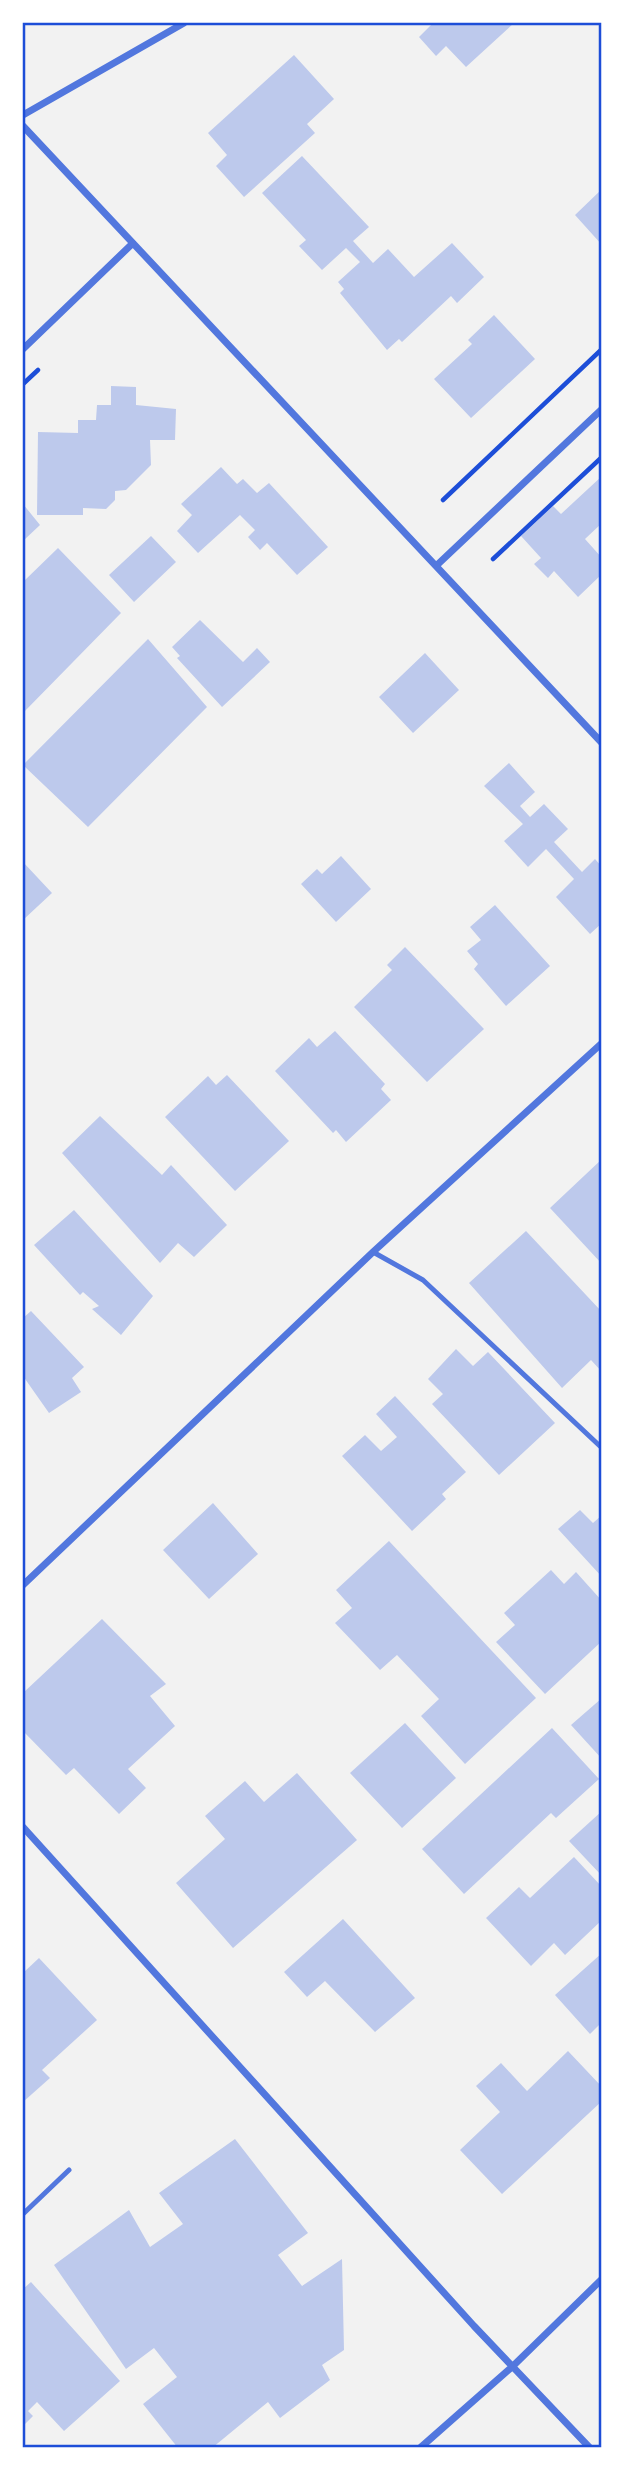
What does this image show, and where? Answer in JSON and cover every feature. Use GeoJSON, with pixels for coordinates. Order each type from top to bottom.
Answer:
{"type":"FeatureCollection","features":[{"type":"Feature","properties":{"kind":"street"},"geometry":{"type":"LineString","coordinates":[[23,115],[184,23]]}},
{"type":"Feature","properties":{"kind":"street"},"geometry":{"type":"LineString","coordinates":[[23,126],[602,743]]}},
{"type":"Feature","properties":{"kind":"street"},"geometry":{"type":"LineString","coordinates":[[23,348],[132,244]]}},
{"type":"Feature","properties":{"kind":"street"},"geometry":{"type":"LineString","coordinates":[[436,566],[602,409]]}},
{"type":"Feature","properties":{"kind":"street"},"geometry":{"type":"LineString","coordinates":[[23,1585],[373,1252],[602,1043]]}},
{"type":"Feature","properties":{"kind":"street"},"geometry":{"type":"LineString","coordinates":[[23,1827],[590,2448]]}},
{"type":"Feature","properties":{"kind":"street"},"geometry":{"type":"LineString","coordinates":[[421,2448],[513,2366],[602,2279]]}},
{"type":"Feature","properties":{"kind":"lane"},"geometry":{"type":"LineString","coordinates":[[373,1252],[423,1280],[602,1448]]}},
{"type":"Feature","properties":{"kind":"lane"},"geometry":{"type":"LineString","coordinates":[[23,2214],[69,2170]]}},
{"type":"Feature","properties":{"kind":"path"},"geometry":{"type":"LineString","coordinates":[[443,500],[602,349]]}},
{"type":"Feature","properties":{"kind":"path"},"geometry":{"type":"LineString","coordinates":[[493,559],[602,457]]}},
{"type":"Feature","properties":{"kind":"building"},"geometry":{"type":"Polygon","coordinates":[[[433,23],[514,23],[466,67],[446,46],[436,56],[419,37],[433,23]]]}},
{"type":"Feature","properties":{"kind":"building"},"geometry":{"type":"Polygon","coordinates":[[[294,55],[334,99],[307,124],[315,133],[244,197],[216,166],[227,155],[208,133],[294,55]]]}},
{"type":"Feature","properties":{"kind":"building"},"geometry":{"type":"Polygon","coordinates":[[[302,156],[369,227],[353,241],[373,263],[388,249],[414,277],[452,243],[484,277],[457,303],[451,296],[402,342],[399,339],[387,350],[340,293],[344,289],[338,282],[360,262],[346,248],[322,270],[299,246],[306,240],[262,193],[302,156]]]}},
{"type":"Feature","properties":{"kind":"building"},"geometry":{"type":"Polygon","coordinates":[[[602,189],[602,245],[575,215],[602,189]]]}},
{"type":"Feature","properties":{"kind":"building"},"geometry":{"type":"Polygon","coordinates":[[[494,315],[535,359],[471,418],[434,379],[472,344],[468,340],[494,315]]]}},
{"type":"Feature","properties":{"kind":"building"},"geometry":{"type":"Polygon","coordinates":[[[111,386],[136,387],[136,405],[176,409],[175,440],[150,440],[151,465],[126,490],[115,491],[115,500],[106,509],[83,508],[83,515],[37,515],[38,432],[78,433],[78,420],[96,420],[97,405],[111,405],[111,386]]]}},
{"type":"Feature","properties":{"kind":"building"},"geometry":{"type":"Polygon","coordinates":[[[221,467],[237,484],[243,479],[257,493],[269,483],[328,547],[297,575],[267,543],[260,550],[248,537],[255,530],[240,515],[198,553],[177,531],[192,515],[181,504],[221,467]]]}},
{"type":"Feature","properties":{"kind":"building"},"geometry":{"type":"Polygon","coordinates":[[[602,476],[602,523],[585,539],[602,558],[602,574],[578,597],[554,571],[548,578],[534,564],[541,558],[521,536],[553,506],[561,514],[602,476]]]}},
{"type":"Feature","properties":{"kind":"building"},"geometry":{"type":"Polygon","coordinates":[[[23,504],[40,525],[23,541],[23,504]]]}},
{"type":"Feature","properties":{"kind":"building"},"geometry":{"type":"Polygon","coordinates":[[[151,536],[176,562],[134,602],[109,575],[151,536]]]}},
{"type":"Feature","properties":{"kind":"building"},"geometry":{"type":"Polygon","coordinates":[[[58,548],[121,613],[23,713],[23,582],[58,548]]]}},
{"type":"Feature","properties":{"kind":"building"},"geometry":{"type":"Polygon","coordinates":[[[200,620],[243,662],[257,648],[270,662],[222,707],[177,658],[180,656],[172,647],[200,620]]]}},
{"type":"Feature","properties":{"kind":"building"},"geometry":{"type":"Polygon","coordinates":[[[148,639],[207,707],[88,827],[23,765],[148,639]]]}},
{"type":"Feature","properties":{"kind":"building"},"geometry":{"type":"Polygon","coordinates":[[[425,653],[459,690],[413,733],[379,697],[425,653]]]}},
{"type":"Feature","properties":{"kind":"building"},"geometry":{"type":"Polygon","coordinates":[[[509,763],[535,792],[520,806],[530,817],[544,804],[568,829],[554,842],[582,872],[595,859],[602,867],[602,923],[590,934],[556,897],[574,879],[546,849],[528,867],[504,841],[523,824],[484,786],[509,763]]]}},
{"type":"Feature","properties":{"kind":"building"},"geometry":{"type":"Polygon","coordinates":[[[341,856],[371,889],[336,922],[301,884],[317,869],[322,874],[341,856]]]}},
{"type":"Feature","properties":{"kind":"building"},"geometry":{"type":"Polygon","coordinates":[[[23,862],[52,893],[23,920],[23,862]]]}},
{"type":"Feature","properties":{"kind":"building"},"geometry":{"type":"Polygon","coordinates":[[[495,905],[550,966],[506,1006],[474,969],[478,964],[467,951],[481,940],[470,927],[495,905]]]}},
{"type":"Feature","properties":{"kind":"building"},"geometry":{"type":"Polygon","coordinates":[[[405,947],[484,1029],[427,1082],[354,1007],[392,970],[387,965],[405,947]]]}},
{"type":"Feature","properties":{"kind":"building"},"geometry":{"type":"Polygon","coordinates":[[[335,1031],[385,1084],[381,1089],[391,1100],[346,1142],[336,1130],[333,1133],[275,1071],[309,1038],[317,1047],[335,1031]]]}},
{"type":"Feature","properties":{"kind":"building"},"geometry":{"type":"Polygon","coordinates":[[[227,1075],[289,1141],[235,1191],[165,1117],[208,1076],[216,1085],[227,1075]]]}},
{"type":"Feature","properties":{"kind":"building"},"geometry":{"type":"Polygon","coordinates":[[[100,1116],[162,1175],[171,1165],[227,1225],[194,1257],[178,1243],[160,1263],[62,1153],[100,1116]]]}},
{"type":"Feature","properties":{"kind":"building"},"geometry":{"type":"Polygon","coordinates":[[[602,1159],[602,1264],[550,1208],[602,1159]]]}},
{"type":"Feature","properties":{"kind":"building"},"geometry":{"type":"Polygon","coordinates":[[[74,1210],[153,1296],[121,1335],[92,1309],[99,1306],[83,1292],[80,1295],[34,1245],[74,1210]]]}},
{"type":"Feature","properties":{"kind":"building"},"geometry":{"type":"Polygon","coordinates":[[[526,1231],[602,1312],[602,1372],[591,1360],[562,1388],[469,1283],[526,1231]]]}},
{"type":"Feature","properties":{"kind":"building"},"geometry":{"type":"Polygon","coordinates":[[[31,1311],[84,1367],[72,1378],[81,1392],[49,1413],[23,1376],[23,1318],[31,1311]]]}},
{"type":"Feature","properties":{"kind":"building"},"geometry":{"type":"Polygon","coordinates":[[[456,1349],[473,1366],[488,1352],[555,1423],[499,1475],[432,1404],[443,1394],[428,1379],[456,1349]]]}},
{"type":"Feature","properties":{"kind":"building"},"geometry":{"type":"Polygon","coordinates":[[[395,1396],[466,1472],[442,1494],[446,1499],[412,1531],[342,1456],[365,1435],[381,1451],[397,1437],[376,1414],[395,1396]]]}},
{"type":"Feature","properties":{"kind":"building"},"geometry":{"type":"Polygon","coordinates":[[[213,1503],[258,1554],[209,1599],[163,1550],[213,1503]]]}},
{"type":"Feature","properties":{"kind":"building"},"geometry":{"type":"Polygon","coordinates":[[[580,1510],[593,1523],[602,1515],[602,1577],[558,1529],[580,1510]]]}},
{"type":"Feature","properties":{"kind":"building"},"geometry":{"type":"Polygon","coordinates":[[[389,1541],[536,1698],[465,1764],[421,1716],[439,1699],[397,1655],[380,1670],[335,1623],[352,1608],[336,1590],[389,1541]]]}},
{"type":"Feature","properties":{"kind":"building"},"geometry":{"type":"Polygon","coordinates":[[[551,1570],[564,1584],[576,1572],[602,1601],[602,1641],[545,1694],[496,1642],[515,1625],[504,1613],[551,1570]]]}},
{"type":"Feature","properties":{"kind":"building"},"geometry":{"type":"Polygon","coordinates":[[[102,1619],[166,1684],[150,1696],[175,1726],[128,1769],[146,1788],[119,1814],[74,1768],[66,1775],[23,1731],[23,1693],[102,1619]]]}},
{"type":"Feature","properties":{"kind":"building"},"geometry":{"type":"Polygon","coordinates":[[[602,1698],[602,1759],[571,1725],[602,1698]]]}},
{"type":"Feature","properties":{"kind":"building"},"geometry":{"type":"Polygon","coordinates":[[[405,1723],[456,1778],[402,1828],[350,1773],[405,1723]]]}},
{"type":"Feature","properties":{"kind":"building"},"geometry":{"type":"Polygon","coordinates":[[[552,1728],[599,1779],[556,1818],[551,1813],[464,1894],[422,1849],[552,1728]]]}},
{"type":"Feature","properties":{"kind":"building"},"geometry":{"type":"Polygon","coordinates":[[[297,1773],[357,1840],[233,1948],[176,1883],[225,1839],[205,1816],[245,1781],[264,1802],[297,1773]]]}},
{"type":"Feature","properties":{"kind":"building"},"geometry":{"type":"Polygon","coordinates":[[[602,1811],[602,1876],[569,1841],[602,1811]]]}},
{"type":"Feature","properties":{"kind":"building"},"geometry":{"type":"Polygon","coordinates":[[[574,1857],[602,1887],[602,1920],[565,1955],[554,1943],[531,1966],[486,1918],[519,1887],[530,1898],[574,1857]]]}},
{"type":"Feature","properties":{"kind":"building"},"geometry":{"type":"Polygon","coordinates":[[[343,1919],[415,1998],[375,2032],[325,1981],[307,1997],[284,1972],[343,1919]]]}},
{"type":"Feature","properties":{"kind":"building"},"geometry":{"type":"Polygon","coordinates":[[[602,1953],[602,2022],[590,2034],[555,1995],[602,1953]]]}},
{"type":"Feature","properties":{"kind":"building"},"geometry":{"type":"Polygon","coordinates":[[[39,1958],[97,2020],[42,2070],[50,2078],[23,2102],[23,1973],[39,1958]]]}},
{"type":"Feature","properties":{"kind":"building"},"geometry":{"type":"Polygon","coordinates":[[[568,2051],[602,2087],[602,2101],[502,2194],[460,2150],[500,2112],[476,2086],[501,2063],[527,2091],[568,2051]]]}},
{"type":"Feature","properties":{"kind":"building"},"geometry":{"type":"Polygon","coordinates":[[[235,2139],[308,2233],[278,2255],[302,2286],[342,2259],[344,2350],[322,2365],[330,2380],[280,2418],[268,2402],[212,2448],[178,2448],[143,2404],[177,2377],[154,2348],[126,2369],[54,2265],[129,2210],[150,2247],[183,2224],[159,2193],[235,2139]]]}},
{"type":"Feature","properties":{"kind":"building"},"geometry":{"type":"Polygon","coordinates":[[[31,2282],[120,2381],[64,2431],[37,2402],[28,2411],[33,2416],[23,2426],[23,2289],[31,2282]]]}}]}
